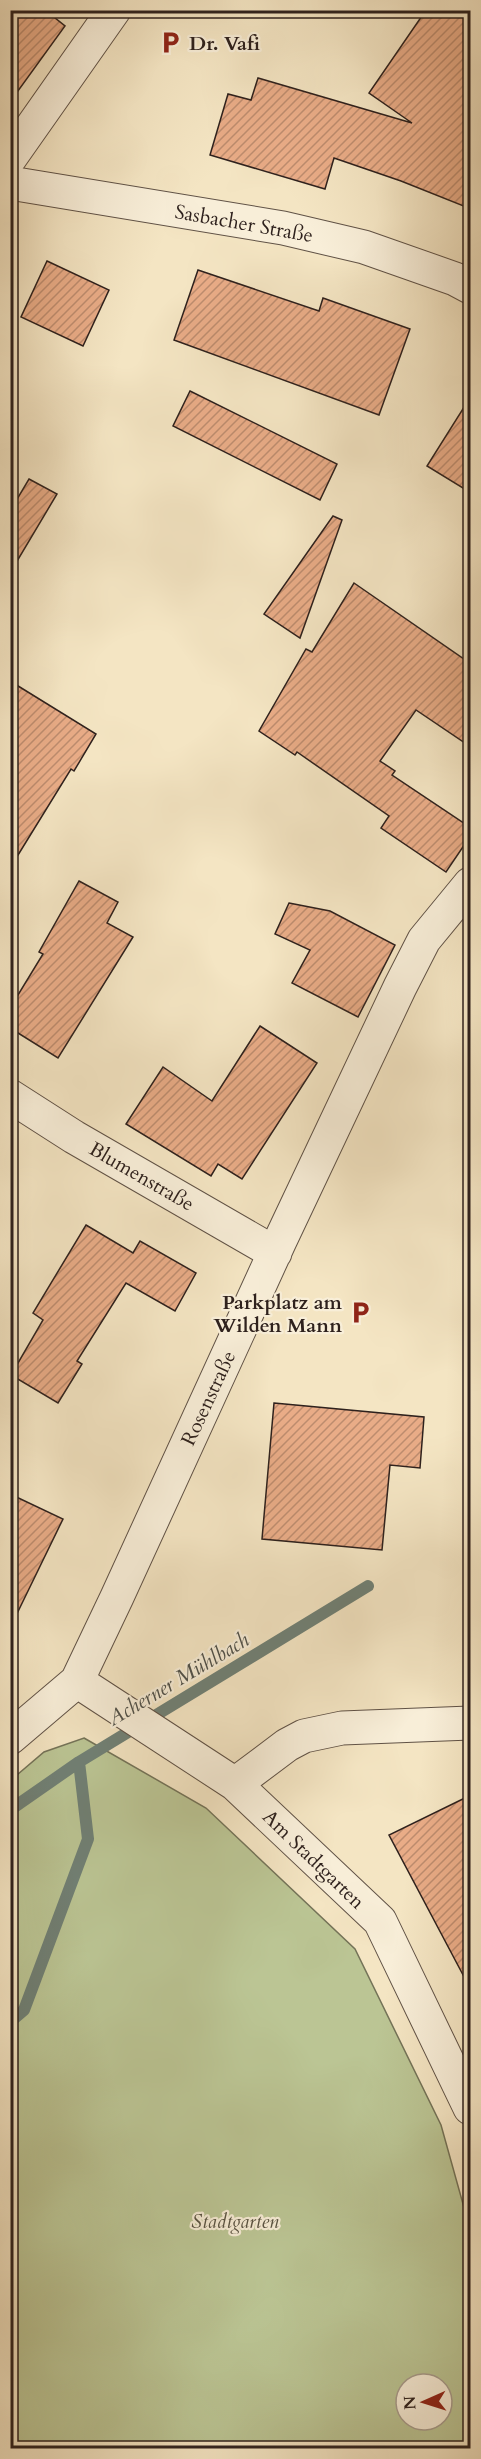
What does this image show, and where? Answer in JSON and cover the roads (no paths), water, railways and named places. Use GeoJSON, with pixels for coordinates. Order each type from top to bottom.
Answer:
{"type":"FeatureCollection","features":[{"type":"Feature","properties":{"kind":"street"},"geometry":{"type":"LineString","coordinates":[[10,158],[114,10]]}},
{"type":"Feature","properties":{"kind":"street","name":"Sasbacher Straße"},"geometry":{"type":"LineString","coordinates":[[10,183],[284,228],[364,247],[455,279],[471,287]]}},
{"type":"Feature","properties":{"kind":"street","name":"Rosenstraße"},"geometry":{"type":"LineString","coordinates":[[10,1738],[77,1680],[362,1064],[424,940],[471,884]]}},
{"type":"Feature","properties":{"kind":"street","name":"Blumenstraße"},"geometry":{"type":"LineString","coordinates":[[10,1096],[74,1137],[275,1253]]}},
{"type":"Feature","properties":{"kind":"street","name":"Am Stadtgarten"},"geometry":{"type":"LineString","coordinates":[[77,1680],[235,1784],[380,1921],[471,2108]]}},
{"type":"Feature","properties":{"kind":"street"},"geometry":{"type":"LineString","coordinates":[[235,1784],[287,1745],[304,1736],[342,1728],[471,1723]]}},
{"type":"Feature","properties":{"kind":"waterway","name":"Acherner Mühlbach"},"geometry":{"type":"LineString","coordinates":[[10,1810],[79,1762],[368,1586]]}},
{"type":"Feature","properties":{"kind":"waterway"},"geometry":{"type":"LineString","coordinates":[[10,2022],[24,2010],[88,1839],[79,1762]]}},
{"type":"Feature","properties":{"kind":"place","name":"Dr. Vafi"},"geometry":{"type":"Point","coordinates":[171,43]}},
{"type":"Feature","properties":{"kind":"place","name":"Parkplatz am Wilden Mann"},"geometry":{"type":"Point","coordinates":[360,1313]}},
{"type":"Feature","properties":{"kind":"park label","name":"Stadtgarten"},"geometry":{"type":"Point","coordinates":[235,2221]}}]}
